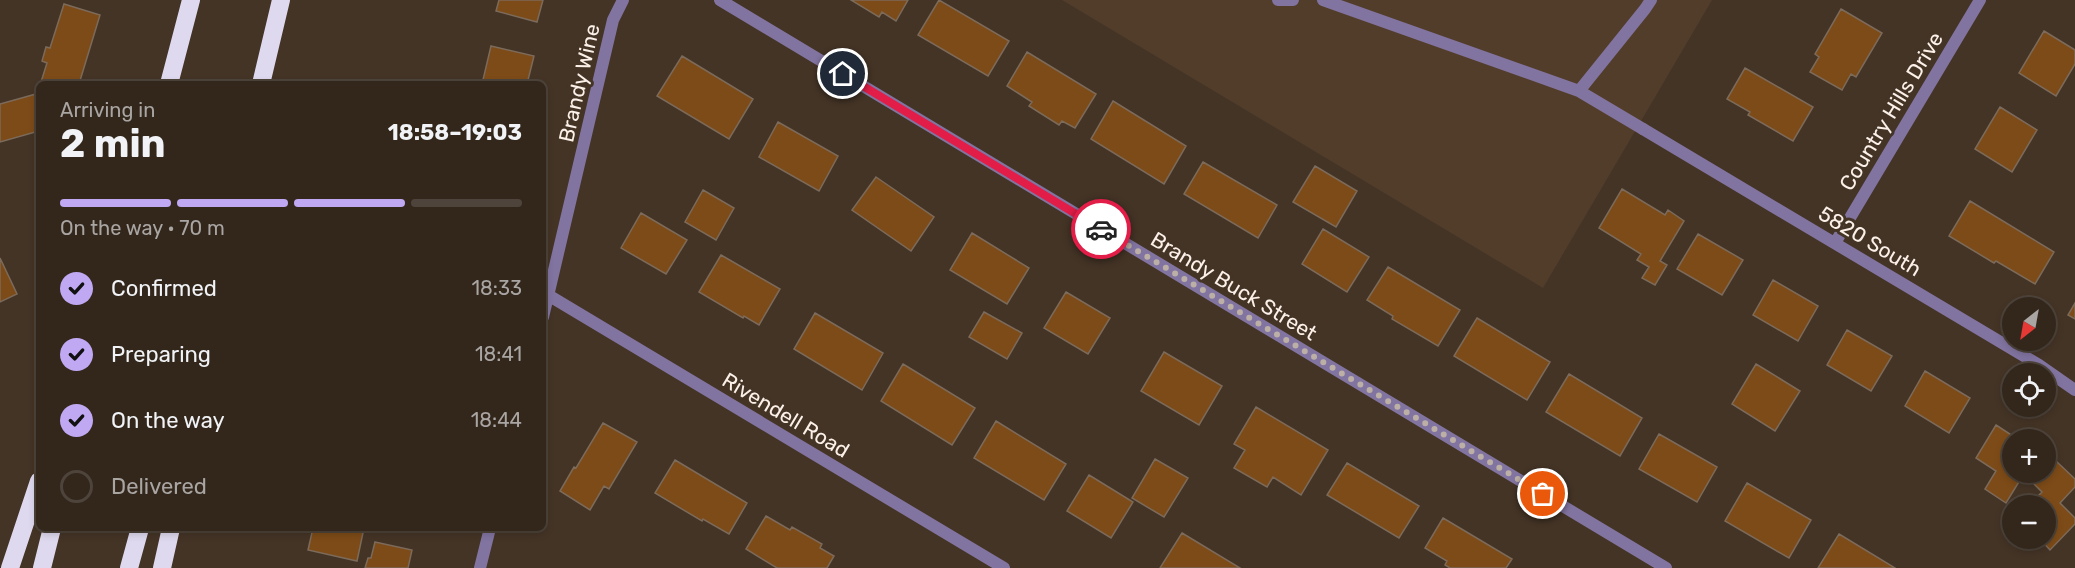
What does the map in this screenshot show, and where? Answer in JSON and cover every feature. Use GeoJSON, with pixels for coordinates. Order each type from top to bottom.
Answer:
{"type":"FeatureCollection","features":[{"type":"Feature","properties":{"kind":"highway"},"geometry":{"type":"LineString","coordinates":[[262,81],[281,0]]}},
{"type":"Feature","properties":{"kind":"highway"},"geometry":{"type":"LineString","coordinates":[[169,81],[190,3]]}},
{"type":"Feature","properties":{"kind":"highway"},"geometry":{"type":"LineString","coordinates":[[266,81],[275,26]]}},
{"type":"Feature","properties":{"kind":"highway"},"geometry":{"type":"LineString","coordinates":[[10,568],[36,490]]}},
{"type":"Feature","properties":{"kind":"highway"},"geometry":{"type":"LineString","coordinates":[[42,568],[51,531]]}},
{"type":"Feature","properties":{"kind":"highway"},"geometry":{"type":"LineString","coordinates":[[129,568],[139,531]]}},
{"type":"Feature","properties":{"kind":"highway"},"geometry":{"type":"LineString","coordinates":[[162,568],[170,531]]}},
{"type":"Feature","properties":{"kind":"street","name":"Brandy Wine"},"geometry":{"type":"LineString","coordinates":[[546,303],[613,20],[623,0]]}},
{"type":"Feature","properties":{"kind":"street","name":"Brandy Buck Street"},"geometry":{"type":"LineString","coordinates":[[720,0],[1666,568]]}},
{"type":"Feature","properties":{"kind":"street"},"geometry":{"type":"LineString","coordinates":[[1278,0],[1293,0]]}},
{"type":"Feature","properties":{"kind":"street","name":"5820 South"},"geometry":{"type":"LineString","coordinates":[[1323,0],[1579,91],[2039,364],[2075,390]]}},
{"type":"Feature","properties":{"kind":"street"},"geometry":{"type":"LineString","coordinates":[[1579,91],[1651,0]]}},
{"type":"Feature","properties":{"kind":"street","name":"Country Hills Drive"},"geometry":{"type":"LineString","coordinates":[[1835,243],[1980,0]]}},
{"type":"Feature","properties":{"kind":"street","name":"Rivendell Road"},"geometry":{"type":"LineString","coordinates":[[548,295],[1004,568]]}},
{"type":"Feature","properties":{"kind":"street"},"geometry":{"type":"LineString","coordinates":[[480,568],[489,531]]}},
{"type":"Feature","properties":{"kind":"shaded area"},"geometry":{"type":"Polygon","coordinates":[[[1062,0],[1712,0],[1543,288],[1062,0]]]}},
{"type":"Feature","properties":{"kind":"building"},"geometry":{"type":"Polygon","coordinates":[[[499,0],[543,0],[537,22],[496,11],[499,0]]]}},
{"type":"Feature","properties":{"kind":"building"},"geometry":{"type":"Polygon","coordinates":[[[851,0],[908,0],[896,21],[882,12],[879,17],[851,0]]]}},
{"type":"Feature","properties":{"kind":"building"},"geometry":{"type":"Polygon","coordinates":[[[939,0],[1009,41],[988,76],[918,35],[939,0]]]}},
{"type":"Feature","properties":{"kind":"building"},"geometry":{"type":"Polygon","coordinates":[[[64,4],[100,15],[80,81],[41,81],[47,63],[42,61],[46,47],[50,48],[64,4]]]}},
{"type":"Feature","properties":{"kind":"building"},"geometry":{"type":"Polygon","coordinates":[[[1841,9],[1882,33],[1856,77],[1851,74],[1842,90],[1810,72],[1819,57],[1815,54],[1841,9]]]}},
{"type":"Feature","properties":{"kind":"building"},"geometry":{"type":"Polygon","coordinates":[[[2044,31],[2075,50],[2075,64],[2056,96],[2019,73],[2044,31]]]}},
{"type":"Feature","properties":{"kind":"building"},"geometry":{"type":"Polygon","coordinates":[[[491,46],[534,56],[528,81],[483,81],[491,46]]]}},
{"type":"Feature","properties":{"kind":"building"},"geometry":{"type":"Polygon","coordinates":[[[1027,52],[1096,94],[1075,128],[1062,121],[1059,125],[1029,106],[1032,102],[1007,86],[1027,52]]]}},
{"type":"Feature","properties":{"kind":"building"},"geometry":{"type":"Polygon","coordinates":[[[682,56],[753,99],[729,139],[657,96],[682,56]]]}},
{"type":"Feature","properties":{"kind":"building"},"geometry":{"type":"Polygon","coordinates":[[[1745,68],[1813,107],[1793,141],[1748,115],[1750,112],[1727,99],[1745,68]]]}},
{"type":"Feature","properties":{"kind":"building"},"geometry":{"type":"Polygon","coordinates":[[[36,94],[36,132],[0,142],[0,104],[36,94]]]}},
{"type":"Feature","properties":{"kind":"building"},"geometry":{"type":"Polygon","coordinates":[[[1113,101],[1186,146],[1164,184],[1091,139],[1113,101]]]}},
{"type":"Feature","properties":{"kind":"building"},"geometry":{"type":"Polygon","coordinates":[[[2000,107],[2037,130],[2012,172],[1975,149],[2000,107]]]}},
{"type":"Feature","properties":{"kind":"building"},"geometry":{"type":"Polygon","coordinates":[[[778,122],[838,156],[819,191],[759,157],[778,122]]]}},
{"type":"Feature","properties":{"kind":"building"},"geometry":{"type":"Polygon","coordinates":[[[1203,162],[1277,205],[1258,238],[1184,194],[1203,162]]]}},
{"type":"Feature","properties":{"kind":"building"},"geometry":{"type":"Polygon","coordinates":[[[1315,166],[1357,191],[1336,227],[1293,202],[1315,166]]]}},
{"type":"Feature","properties":{"kind":"building"},"geometry":{"type":"Polygon","coordinates":[[[876,177],[934,217],[911,251],[852,210],[876,177]]]}},
{"type":"Feature","properties":{"kind":"building"},"geometry":{"type":"Polygon","coordinates":[[[1622,189],[1665,215],[1668,210],[1684,221],[1660,261],[1667,265],[1655,285],[1642,278],[1649,267],[1637,260],[1641,254],[1599,228],[1622,189]]]}},
{"type":"Feature","properties":{"kind":"building"},"geometry":{"type":"Polygon","coordinates":[[[703,190],[734,208],[716,240],[685,222],[703,190]]]}},
{"type":"Feature","properties":{"kind":"building"},"geometry":{"type":"Polygon","coordinates":[[[1970,201],[2054,252],[2035,284],[1949,236],[1970,201]]]}},
{"type":"Feature","properties":{"kind":"building"},"geometry":{"type":"Polygon","coordinates":[[[641,213],[687,240],[666,274],[621,248],[641,213]]]}},
{"type":"Feature","properties":{"kind":"building"},"geometry":{"type":"Polygon","coordinates":[[[1323,229],[1369,257],[1347,292],[1302,264],[1323,229]]]}},
{"type":"Feature","properties":{"kind":"building"},"geometry":{"type":"Polygon","coordinates":[[[972,233],[1029,268],[1007,304],[950,270],[972,233]]]}},
{"type":"Feature","properties":{"kind":"building"},"geometry":{"type":"Polygon","coordinates":[[[1698,234],[1743,260],[1722,295],[1677,269],[1698,234]]]}},
{"type":"Feature","properties":{"kind":"building"},"geometry":{"type":"Polygon","coordinates":[[[721,255],[780,289],[759,325],[699,292],[721,255]]]}},
{"type":"Feature","properties":{"kind":"building"},"geometry":{"type":"Polygon","coordinates":[[[0,258],[17,294],[0,302],[0,258]]]}},
{"type":"Feature","properties":{"kind":"building"},"geometry":{"type":"Polygon","coordinates":[[[1388,267],[1460,310],[1438,346],[1392,319],[1393,316],[1367,300],[1388,267]]]}},
{"type":"Feature","properties":{"kind":"building"},"geometry":{"type":"Polygon","coordinates":[[[1773,280],[1818,306],[1798,341],[1753,315],[1773,280]]]}},
{"type":"Feature","properties":{"kind":"building"},"geometry":{"type":"Polygon","coordinates":[[[1066,292],[1110,318],[1088,354],[1044,328],[1066,292]]]}},
{"type":"Feature","properties":{"kind":"building"},"geometry":{"type":"Polygon","coordinates":[[[2075,303],[2075,319],[2068,315],[2075,303]]]}},
{"type":"Feature","properties":{"kind":"building"},"geometry":{"type":"Polygon","coordinates":[[[984,312],[1022,333],[1007,359],[969,337],[984,312]]]}},
{"type":"Feature","properties":{"kind":"building"},"geometry":{"type":"Polygon","coordinates":[[[815,313],[883,353],[862,390],[794,349],[815,313]]]}},
{"type":"Feature","properties":{"kind":"building"},"geometry":{"type":"Polygon","coordinates":[[[1477,318],[1550,362],[1527,400],[1454,356],[1477,318]]]}},
{"type":"Feature","properties":{"kind":"building"},"geometry":{"type":"Polygon","coordinates":[[[1847,330],[1892,356],[1871,391],[1827,365],[1847,330]]]}},
{"type":"Feature","properties":{"kind":"building"},"geometry":{"type":"Polygon","coordinates":[[[1164,352],[1222,386],[1199,425],[1141,391],[1164,352]]]}},
{"type":"Feature","properties":{"kind":"building"},"geometry":{"type":"Polygon","coordinates":[[[903,364],[975,408],[952,445],[881,401],[903,364]]]}},
{"type":"Feature","properties":{"kind":"building"},"geometry":{"type":"Polygon","coordinates":[[[1756,364],[1800,391],[1775,431],[1732,404],[1756,364]]]}},
{"type":"Feature","properties":{"kind":"building"},"geometry":{"type":"Polygon","coordinates":[[[1925,371],[1970,398],[1949,433],[1905,406],[1925,371]]]}},
{"type":"Feature","properties":{"kind":"building"},"geometry":{"type":"Polygon","coordinates":[[[1569,374],[1642,418],[1620,456],[1546,412],[1569,374]]]}},
{"type":"Feature","properties":{"kind":"building"},"geometry":{"type":"Polygon","coordinates":[[[1256,407],[1328,450],[1301,495],[1273,477],[1267,487],[1234,468],[1245,450],[1234,444],[1256,407]]]}},
{"type":"Feature","properties":{"kind":"building"},"geometry":{"type":"Polygon","coordinates":[[[996,421],[1066,464],[1044,500],[974,458],[996,421]]]}},
{"type":"Feature","properties":{"kind":"building"},"geometry":{"type":"Polygon","coordinates":[[[603,423],[637,442],[609,489],[604,486],[590,510],[560,491],[603,423]]]}},
{"type":"Feature","properties":{"kind":"building"},"geometry":{"type":"Polygon","coordinates":[[[1996,425],[2002,429],[2002,483],[2018,483],[2011,495],[2002,495],[2002,500],[1985,489],[1996,471],[1976,458],[1996,425]]]}},
{"type":"Feature","properties":{"kind":"building"},"geometry":{"type":"Polygon","coordinates":[[[1659,434],[1717,467],[1697,502],[1639,469],[1659,434]]]}},
{"type":"Feature","properties":{"kind":"building"},"geometry":{"type":"Polygon","coordinates":[[[1155,459],[1188,478],[1164,517],[1132,498],[1155,459]]]}},
{"type":"Feature","properties":{"kind":"building"},"geometry":{"type":"Polygon","coordinates":[[[675,460],[747,503],[729,534],[655,493],[675,460]]]}},
{"type":"Feature","properties":{"kind":"building"},"geometry":{"type":"Polygon","coordinates":[[[2056,461],[2075,479],[2075,487],[2060,503],[2075,518],[2075,524],[2056,544],[2056,495],[2039,495],[2042,492],[2034,484],[2056,483],[2056,461]]]}},
{"type":"Feature","properties":{"kind":"building"},"geometry":{"type":"Polygon","coordinates":[[[1347,463],[1419,506],[1399,538],[1327,495],[1347,463]]]}},
{"type":"Feature","properties":{"kind":"building"},"geometry":{"type":"Polygon","coordinates":[[[1089,475],[1133,502],[1111,538],[1067,511],[1089,475]]]}},
{"type":"Feature","properties":{"kind":"building"},"geometry":{"type":"Polygon","coordinates":[[[1747,483],[1811,520],[1789,558],[1725,521],[1747,483]]]}},
{"type":"Feature","properties":{"kind":"building"},"geometry":{"type":"Polygon","coordinates":[[[766,516],[822,544],[820,548],[834,556],[827,568],[777,568],[746,549],[766,516]]]}},
{"type":"Feature","properties":{"kind":"building"},"geometry":{"type":"Polygon","coordinates":[[[1443,518],[1512,559],[1506,568],[1450,568],[1445,565],[1447,561],[1425,548],[1443,518]]]}},
{"type":"Feature","properties":{"kind":"building"},"geometry":{"type":"Polygon","coordinates":[[[312,531],[363,531],[357,561],[308,550],[312,531]]]}},
{"type":"Feature","properties":{"kind":"building"},"geometry":{"type":"Polygon","coordinates":[[[1182,533],[1240,568],[1160,568],[1182,533]]]}},
{"type":"Feature","properties":{"kind":"building"},"geometry":{"type":"Polygon","coordinates":[[[1839,534],[1895,568],[1818,568],[1839,534]]]}},
{"type":"Feature","properties":{"kind":"building"},"geometry":{"type":"Polygon","coordinates":[[[375,542],[412,550],[408,568],[365,568],[368,558],[371,558],[375,542]]]}},
{"type":"Feature","properties":{"kind":"way so far"},"geometry":{"type":"LineString","coordinates":[[1101,229],[1543,494]]}},
{"type":"Feature","properties":{"kind":"route"},"geometry":{"type":"LineString","coordinates":[[843,74],[1101,229]]}}]}
